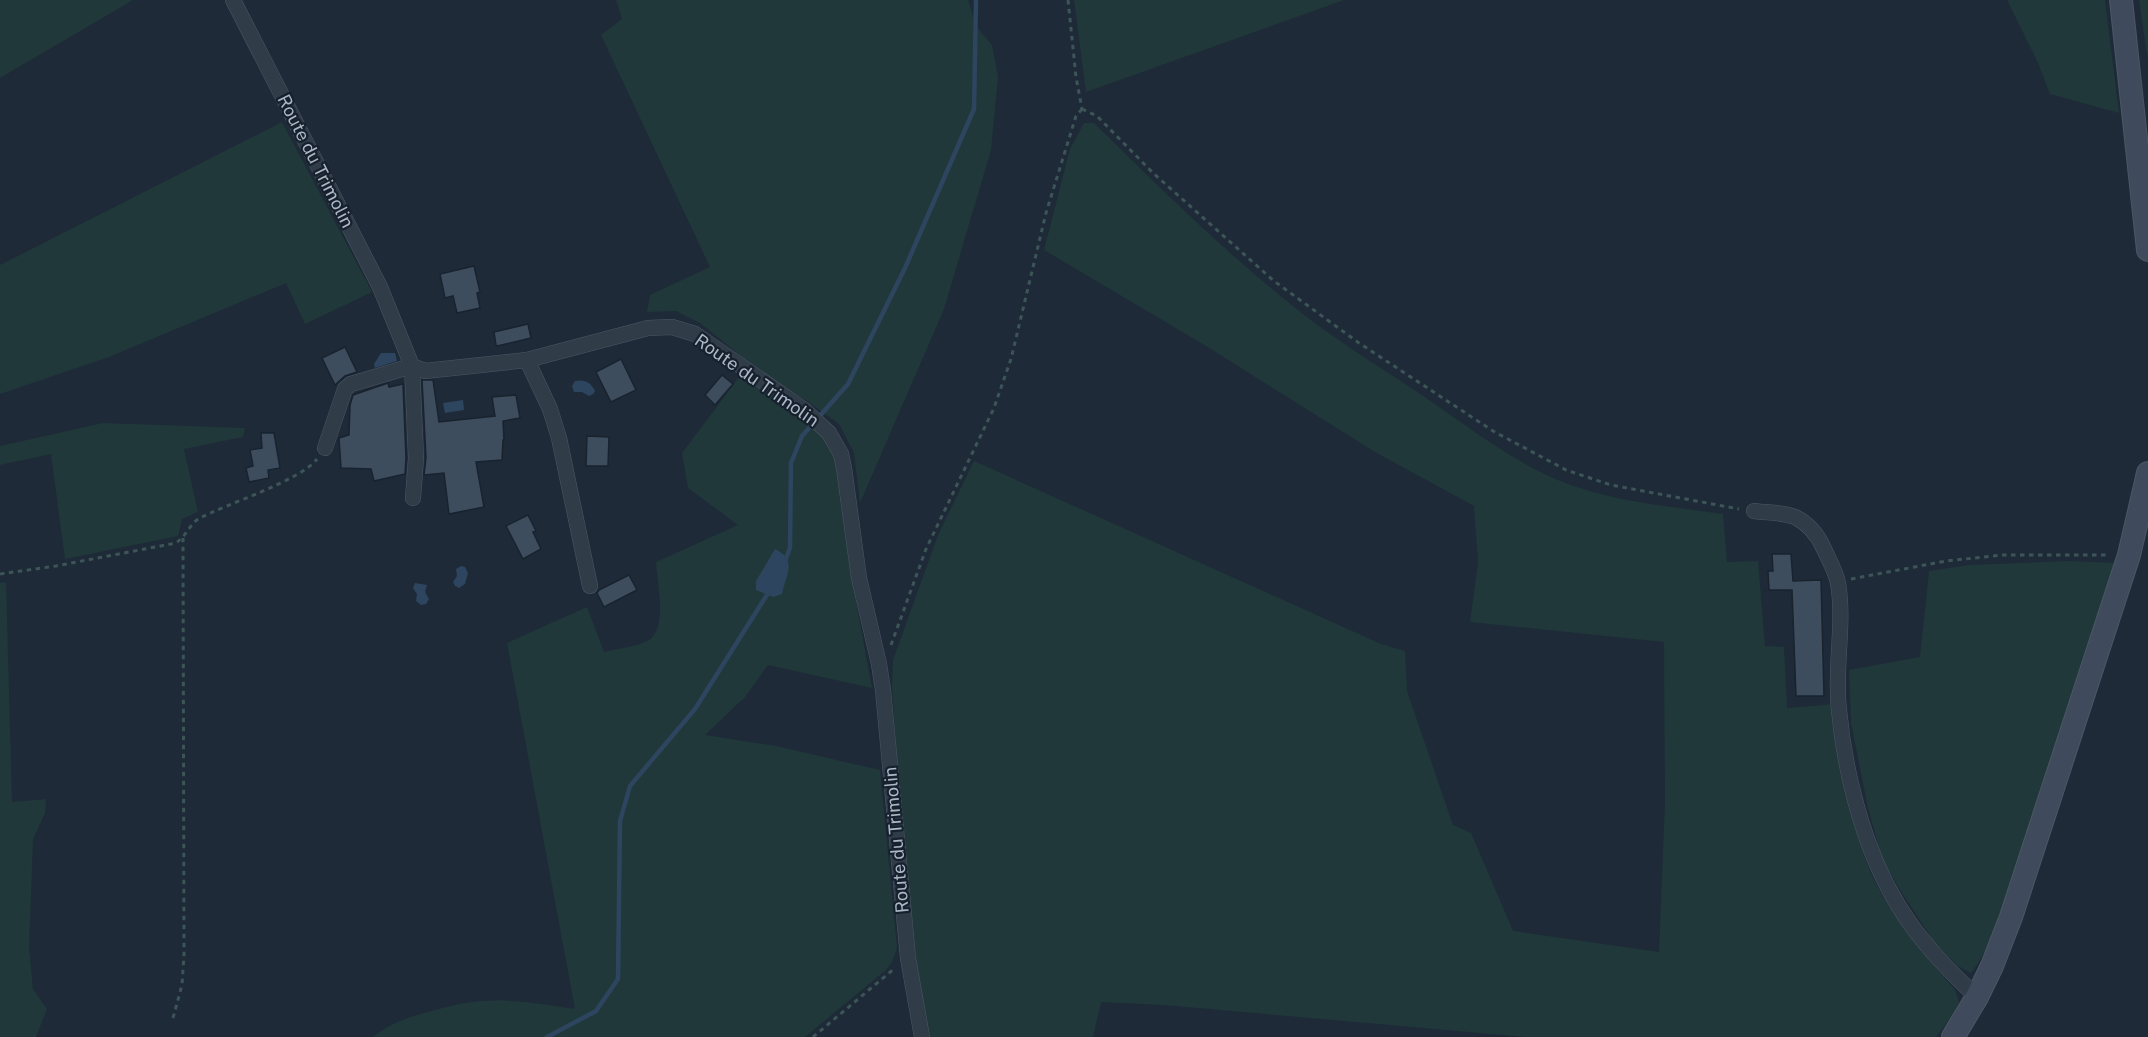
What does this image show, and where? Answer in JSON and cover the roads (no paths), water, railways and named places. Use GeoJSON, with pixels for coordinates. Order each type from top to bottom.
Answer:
{"type":"FeatureCollection","features":[{"type":"Feature","properties":{"kind":"street","name":"Route du Trimolin"},"geometry":{"type":"LineString","coordinates":[[233,0],[380,287],[412,366],[425,371],[527,360],[648,328],[672,327],[696,334],[803,409],[820,423],[836,443],[844,468],[859,578],[879,664],[908,958],[922,1037]]}},
{"type":"Feature","properties":{"kind":"street"},"geometry":{"type":"LineString","coordinates":[[2121,0],[2148,250]]}},
{"type":"Feature","properties":{"kind":"street"},"geometry":{"type":"LineString","coordinates":[[527,360],[550,409],[559,438],[590,586]]}},
{"type":"Feature","properties":{"kind":"street"},"geometry":{"type":"LineString","coordinates":[[325,448],[345,389],[351,384],[412,366],[416,458],[413,498]]}},
{"type":"Feature","properties":{"kind":"street"},"geometry":{"type":"LineString","coordinates":[[1953,1037],[1992,966],[2011,917],[2129,555],[2145,502],[2148,473]]}},
{"type":"Feature","properties":{"kind":"street"},"geometry":{"type":"LineString","coordinates":[[1754,511],[1787,514],[1811,528],[1819,539],[1838,582],[1839,710],[1849,767],[1867,838],[1889,891],[1904,916],[1954,976],[1977,997]]}},
{"type":"Feature","properties":{"kind":"water"},"geometry":{"type":"Polygon","coordinates":[[[381,353],[395,353],[397,361],[375,368],[374,364],[381,353]]]}},
{"type":"Feature","properties":{"kind":"water"},"geometry":{"type":"Polygon","coordinates":[[[575,381],[587,382],[595,391],[589,396],[582,392],[574,392],[572,386],[575,381]]]}},
{"type":"Feature","properties":{"kind":"water"},"geometry":{"type":"Polygon","coordinates":[[[463,400],[464,410],[445,413],[443,403],[463,400]]]}},
{"type":"Feature","properties":{"kind":"water"},"geometry":{"type":"Polygon","coordinates":[[[775,549],[786,558],[789,567],[782,594],[773,597],[756,590],[756,581],[775,549]]]}},
{"type":"Feature","properties":{"kind":"water"},"geometry":{"type":"Polygon","coordinates":[[[461,566],[465,567],[468,573],[465,584],[459,588],[453,582],[457,576],[456,569],[461,566]]]}},
{"type":"Feature","properties":{"kind":"water"},"geometry":{"type":"Polygon","coordinates":[[[415,583],[427,585],[425,592],[429,599],[426,604],[421,605],[416,601],[417,594],[413,588],[415,583]]]}},
{"type":"Feature","properties":{"kind":"waterway"},"geometry":{"type":"LineString","coordinates":[[785,561],[790,548],[791,463],[802,436],[848,384],[905,268],[974,109],[976,0]]}},
{"type":"Feature","properties":{"kind":"waterway"},"geometry":{"type":"LineString","coordinates":[[547,1037],[596,1011],[618,979],[620,821],[630,786],[695,709],[770,590]]}}]}
